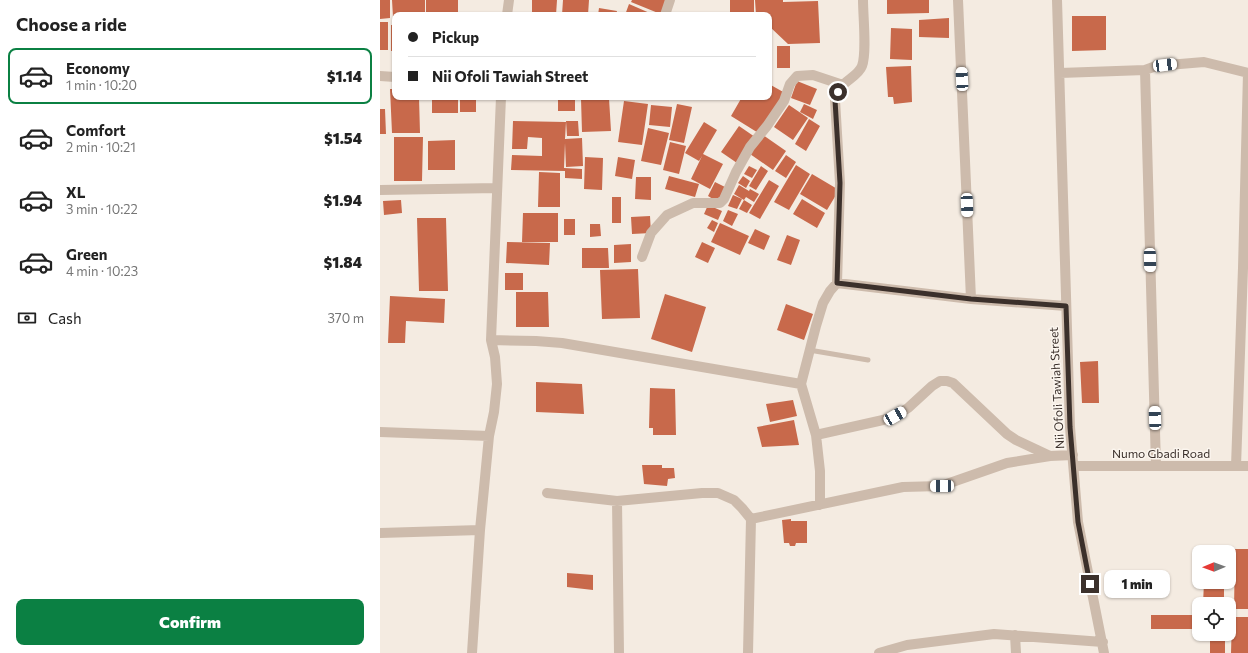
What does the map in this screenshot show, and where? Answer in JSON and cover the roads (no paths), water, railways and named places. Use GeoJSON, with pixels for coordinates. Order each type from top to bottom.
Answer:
{"type":"FeatureCollection","features":[{"type":"Feature","properties":{"kind":"street"},"geometry":{"type":"LineString","coordinates":[[507,12],[509,0]]}},
{"type":"Feature","properties":{"kind":"street"},"geometry":{"type":"LineString","coordinates":[[666,12],[670,0]]}},
{"type":"Feature","properties":{"kind":"street"},"geometry":{"type":"LineString","coordinates":[[820,505],[820,471],[816,435],[801,384],[823,303],[837,283],[840,183],[835,100],[843,84],[862,67],[864,52],[863,0]]}},
{"type":"Feature","properties":{"kind":"street"},"geometry":{"type":"LineString","coordinates":[[958,0],[971,299]]}},
{"type":"Feature","properties":{"kind":"street","name":"Nii Ofoli Tawiah Street"},"geometry":{"type":"LineString","coordinates":[[1057,0],[1070,427],[1078,522],[1104,653]]}},
{"type":"Feature","properties":{"kind":"street"},"geometry":{"type":"LineString","coordinates":[[1060,73],[1145,70],[1162,65],[1204,62],[1248,73],[1244,342],[1236,466]]}},
{"type":"Feature","properties":{"kind":"street"},"geometry":{"type":"LineString","coordinates":[[1145,70],[1156,466]]}},
{"type":"Feature","properties":{"kind":"street"},"geometry":{"type":"LineString","coordinates":[[642,257],[651,233],[667,215],[693,203],[720,203],[724,199],[728,188],[746,154],[784,101],[790,84],[797,76],[813,75],[843,84]]}},
{"type":"Feature","properties":{"kind":"street"},"geometry":{"type":"LineString","coordinates":[[380,76],[392,76]]}},
{"type":"Feature","properties":{"kind":"street"},"geometry":{"type":"LineString","coordinates":[[472,653],[480,530],[489,436],[494,412],[497,384],[495,357],[491,340],[501,100]]}},
{"type":"Feature","properties":{"kind":"street"},"geometry":{"type":"LineString","coordinates":[[380,190],[497,188]]}},
{"type":"Feature","properties":{"kind":"street"},"geometry":{"type":"LineString","coordinates":[[837,283],[971,299],[1066,306]]}},
{"type":"Feature","properties":{"kind":"street"},"geometry":{"type":"LineString","coordinates":[[491,340],[562,343],[801,384]]}},
{"type":"Feature","properties":{"kind":"street"},"geometry":{"type":"LineString","coordinates":[[816,435],[895,416],[908,408],[932,386],[940,381],[947,380],[953,383],[1007,434],[1016,440],[1050,456]]}},
{"type":"Feature","properties":{"kind":"street"},"geometry":{"type":"LineString","coordinates":[[380,432],[489,436]]}},
{"type":"Feature","properties":{"kind":"street"},"geometry":{"type":"LineString","coordinates":[[751,520],[903,487],[942,486],[1007,463],[1050,456],[1073,455]]}},
{"type":"Feature","properties":{"kind":"street","name":"Numo Gbadi Road"},"geometry":{"type":"LineString","coordinates":[[1074,466],[1248,466]]}},
{"type":"Feature","properties":{"kind":"street"},"geometry":{"type":"LineString","coordinates":[[547,493],[618,501],[702,493],[718,493],[734,500],[751,520],[748,653]]}},
{"type":"Feature","properties":{"kind":"street"},"geometry":{"type":"LineString","coordinates":[[618,501],[619,653]]}},
{"type":"Feature","properties":{"kind":"street"},"geometry":{"type":"LineString","coordinates":[[380,534],[480,530]]}},
{"type":"Feature","properties":{"kind":"street"},"geometry":{"type":"LineString","coordinates":[[879,653],[907,645],[994,634],[1103,642]]}},
{"type":"Feature","properties":{"kind":"street"},"geometry":{"type":"LineString","coordinates":[[1015,635],[1016,653]]}},
{"type":"Feature","properties":{"kind":"lane"},"geometry":{"type":"LineString","coordinates":[[809,350],[868,360]]}}]}
